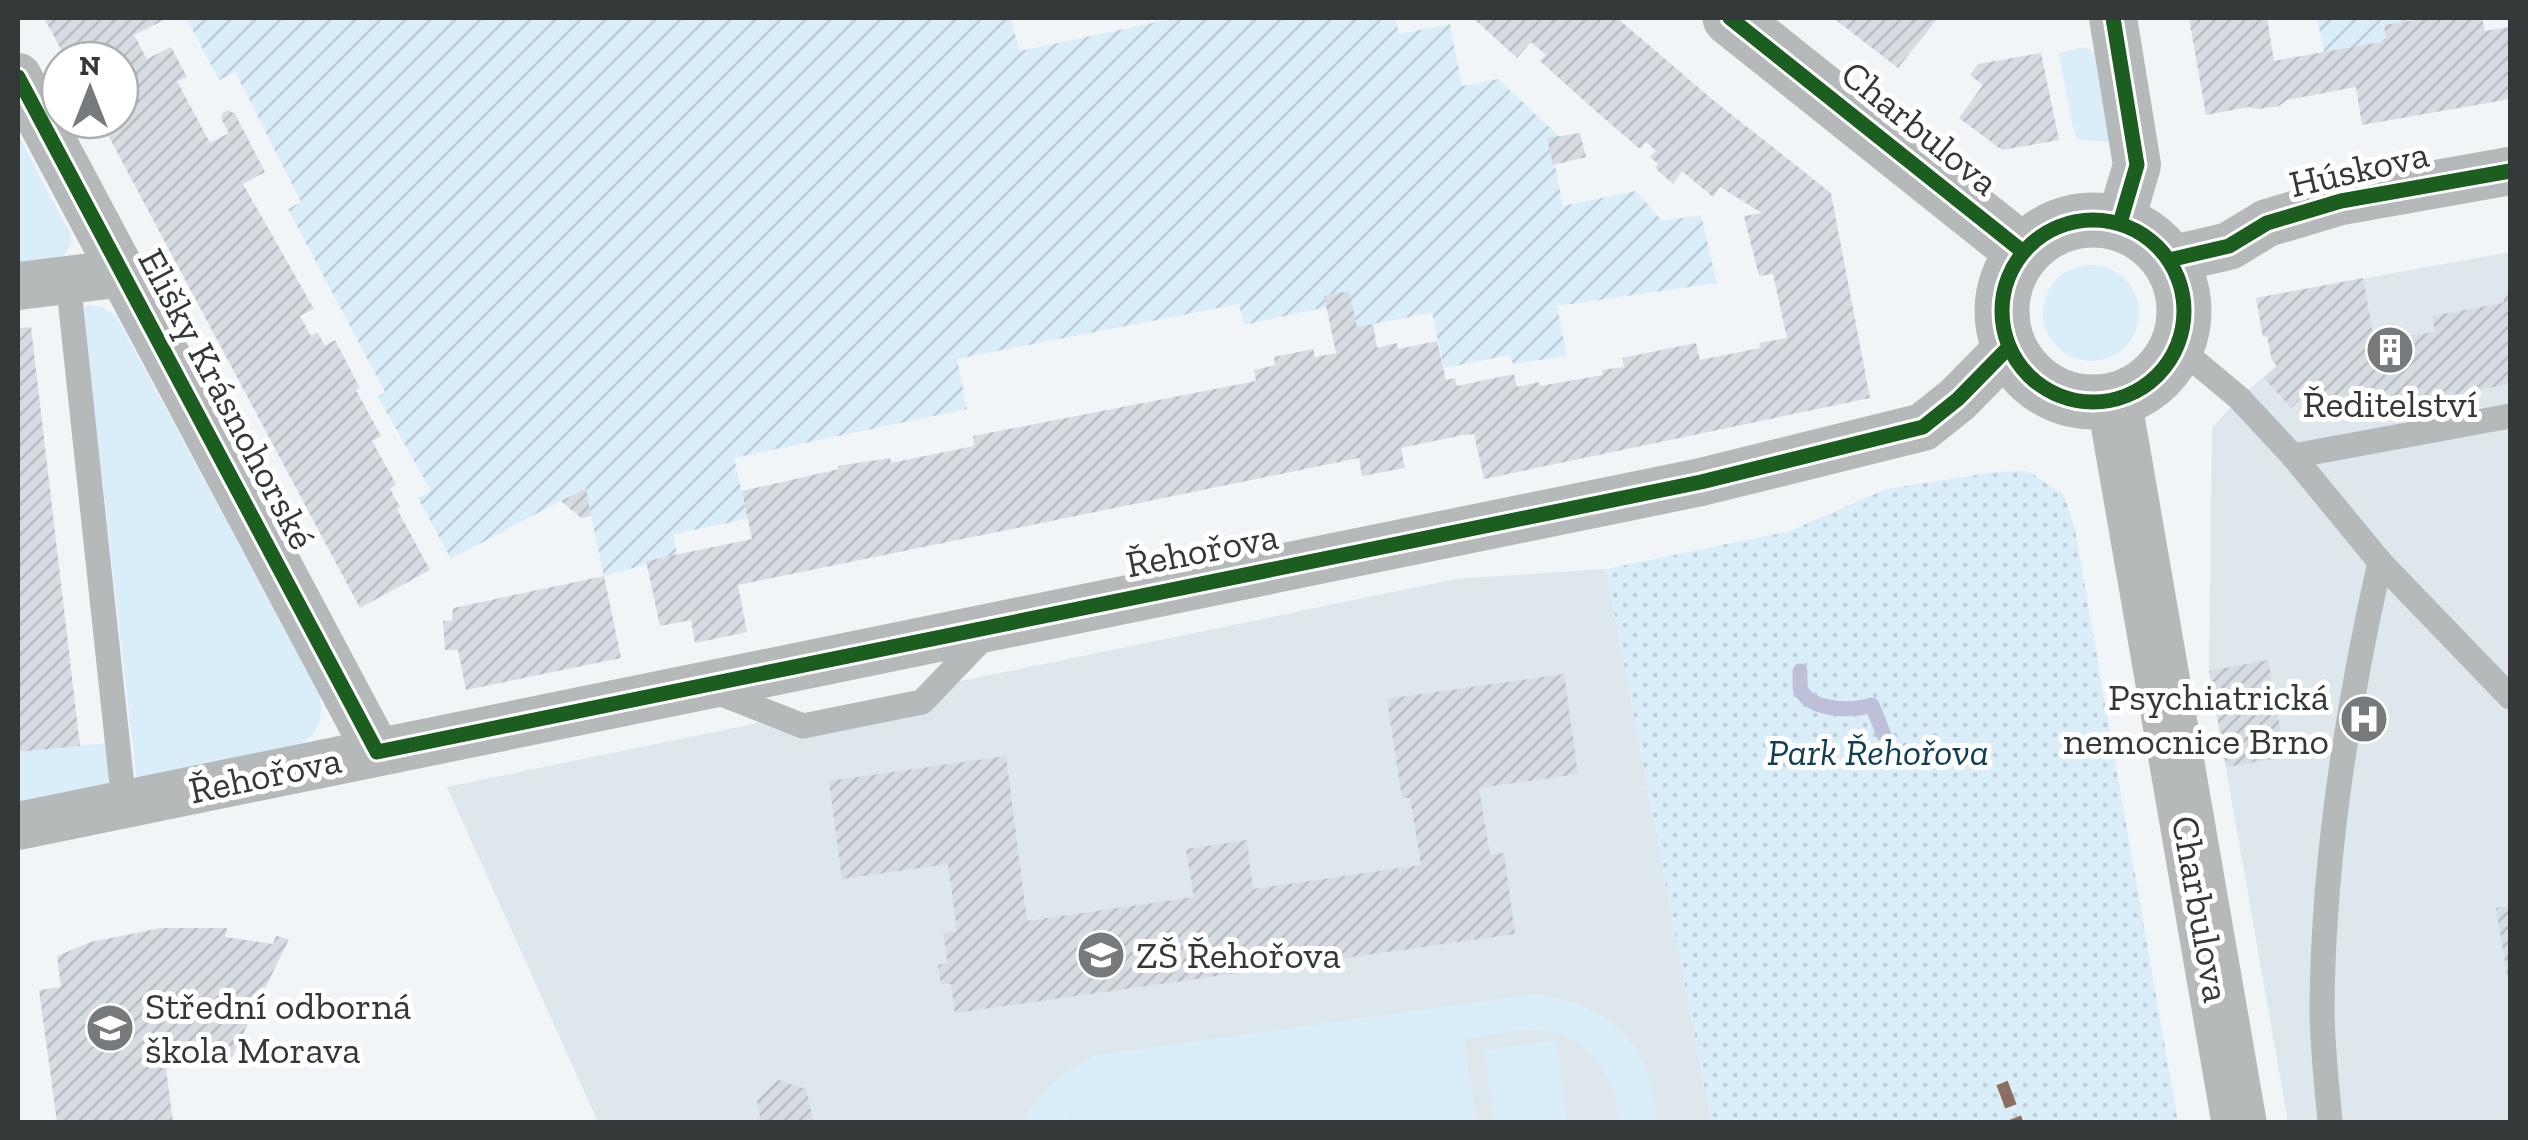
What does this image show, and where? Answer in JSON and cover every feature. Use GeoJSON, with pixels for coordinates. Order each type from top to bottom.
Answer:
{"type":"FeatureCollection","features":[{"type":"Feature","properties":{"kind":"street","name":"Charbulova"},"geometry":{"type":"LineString","coordinates":[[1730,18],[2022,251]]}},
{"type":"Feature","properties":{"kind":"street"},"geometry":{"type":"LineString","coordinates":[[2113,18],[2138,165],[2120,223]]}},
{"type":"Feature","properties":{"kind":"street","name":"Elišky Krásnohorské"},"geometry":{"type":"LineString","coordinates":[[18,77],[377,752]]}},
{"type":"Feature","properties":{"kind":"street","name":"Húskova"},"geometry":{"type":"LineString","coordinates":[[2169,260],[2229,246],[2267,223],[2342,200],[2510,171]]}},
{"type":"Feature","properties":{"kind":"street"},"geometry":{"type":"LineString","coordinates":[[2070,222],[2120,223],[2148,237],[2180,279],[2184,325],[2178,347],[2166,367],[2142,388],[2114,400],[2088,403],[2063,398],[2040,386],[2022,369],[2009,347],[2002,320],[2003,294],[2022,251],[2047,232],[2070,222]]}},
{"type":"Feature","properties":{"kind":"street"},"geometry":{"type":"LineString","coordinates":[[18,286],[124,273]]}},
{"type":"Feature","properties":{"kind":"street","name":"Řehořova"},"geometry":{"type":"LineString","coordinates":[[18,826],[1701,482],[1924,427],[2009,347]]}},
{"type":"Feature","properties":{"kind":"street","name":"Charbulova"},"geometry":{"type":"LineString","coordinates":[[2114,400],[2238,1122]]}},
{"type":"Feature","properties":{"kind":"lane"},"geometry":{"type":"LineString","coordinates":[[68,280],[124,804]]}},
{"type":"Feature","properties":{"kind":"lane"},"geometry":{"type":"LineString","coordinates":[[2178,347],[2239,398],[2380,562],[2510,697]]}},
{"type":"Feature","properties":{"kind":"lane"},"geometry":{"type":"LineString","coordinates":[[2292,456],[2510,416]]}},
{"type":"Feature","properties":{"kind":"lane"},"geometry":{"type":"LineString","coordinates":[[2330,1122],[2322,1010],[2332,833],[2362,642],[2380,562]]}},
{"type":"Feature","properties":{"kind":"shaded area","name":"Psychiatrická nemocnice Brno"},"geometry":{"type":"Polygon","coordinates":[[[2510,252],[2510,1122],[2288,1122],[2209,671],[2212,428],[2276,366],[2267,336],[2263,337],[2256,298],[2510,252]]]}},
{"type":"Feature","properties":{"kind":"shaded area","name":"ZŠ Řehořova"},"geometry":{"type":"Polygon","coordinates":[[[1606,569],[1711,1122],[598,1122],[447,787],[1456,579],[1606,569]]]}},
{"type":"Feature","properties":{"kind":"green space"},"geometry":{"type":"Polygon","coordinates":[[[186,18],[1010,18],[1020,51],[1176,18],[1395,18],[1399,34],[1450,24],[1462,86],[1498,79],[1560,137],[1550,140],[1563,206],[1636,191],[1662,221],[1701,215],[1717,283],[1557,306],[1567,356],[1513,364],[1510,355],[1444,368],[1432,313],[1357,327],[1348,291],[1325,296],[1327,307],[1244,325],[1239,304],[957,359],[967,409],[734,458],[748,519],[673,534],[677,555],[604,576],[585,488],[451,559],[418,498],[431,491],[378,397],[385,392],[288,209],[301,202],[235,72],[219,80],[186,18]]]}},
{"type":"Feature","properties":{"kind":"green space"},"geometry":{"type":"Polygon","coordinates":[[[2317,18],[2406,21],[2384,26],[2386,41],[2324,52],[2317,18]]]}},
{"type":"Feature","properties":{"kind":"green space"},"geometry":{"type":"Polygon","coordinates":[[[2085,47],[2094,53],[2109,142],[2079,140],[2074,133],[2059,53],[2085,47]]]}},
{"type":"Feature","properties":{"kind":"green space"},"geometry":{"type":"Polygon","coordinates":[[[18,135],[70,233],[71,244],[61,261],[18,267],[18,135]]]}},
{"type":"Feature","properties":{"kind":"green space"},"geometry":{"type":"Polygon","coordinates":[[[2091,265],[2109,269],[2125,279],[2135,295],[2139,313],[2135,331],[2125,347],[2109,357],[2091,361],[2073,357],[2057,347],[2047,331],[2043,313],[2047,295],[2057,279],[2073,269],[2091,265]]]}},
{"type":"Feature","properties":{"kind":"green space"},"geometry":{"type":"Polygon","coordinates":[[[88,305],[102,307],[116,316],[320,695],[317,727],[295,749],[140,780],[136,775],[83,310],[88,305]]]}},
{"type":"Feature","properties":{"kind":"green space","name":"Park Řehořova"},"geometry":{"type":"Polygon","coordinates":[[[2028,471],[2064,495],[2075,529],[2178,1122],[1711,1122],[1606,569],[1790,531],[1886,489],[1995,472],[2028,471]]]}},
{"type":"Feature","properties":{"kind":"green space"},"geometry":{"type":"Polygon","coordinates":[[[106,743],[109,787],[18,807],[18,752],[106,743]]]}},
{"type":"Feature","properties":{"kind":"green space"},"geometry":{"type":"Polygon","coordinates":[[[1535,994],[1585,1008],[1622,1033],[1647,1071],[1656,1122],[1619,1122],[1613,1088],[1596,1059],[1569,1038],[1534,1030],[1464,1040],[1476,1122],[1069,1122],[1079,1109],[1066,1122],[1023,1122],[1054,1082],[1097,1055],[1535,994]]]}},
{"type":"Feature","properties":{"kind":"green space"},"geometry":{"type":"Polygon","coordinates":[[[1556,1040],[1568,1122],[1495,1122],[1484,1050],[1556,1040]]]}},
{"type":"Feature","properties":{"kind":"building"},"geometry":{"type":"Polygon","coordinates":[[[44,18],[168,18],[134,35],[137,40],[56,40],[44,18]]]}},
{"type":"Feature","properties":{"kind":"building"},"geometry":{"type":"Polygon","coordinates":[[[1473,18],[1617,18],[1831,193],[1870,398],[1484,479],[1474,434],[1458,436],[1401,448],[1405,468],[1362,476],[1359,458],[738,585],[747,632],[695,643],[691,620],[660,626],[646,561],[752,539],[742,491],[839,469],[838,466],[890,458],[891,463],[974,446],[973,436],[1256,381],[1254,370],[1275,365],[1274,357],[1313,349],[1315,357],[1336,353],[1324,296],[1349,291],[1357,327],[1373,324],[1377,348],[1397,343],[1398,349],[1437,341],[1446,380],[1455,378],[1457,386],[1514,374],[1517,387],[1539,382],[1540,386],[1603,375],[1602,370],[1624,367],[1622,358],[1696,343],[1700,360],[1760,348],[1759,343],[1787,338],[1773,274],[1759,276],[1744,216],[1762,213],[1720,187],[1713,197],[1682,171],[1673,184],[1655,168],[1658,164],[1650,157],[1656,151],[1646,142],[1640,149],[1598,113],[1540,61],[1546,55],[1531,42],[1517,58],[1473,18]]]}},
{"type":"Feature","properties":{"kind":"building"},"geometry":{"type":"Polygon","coordinates":[[[1833,18],[1938,18],[1898,68],[1833,18]]]}},
{"type":"Feature","properties":{"kind":"building"},"geometry":{"type":"Polygon","coordinates":[[[2189,18],[2267,18],[2274,61],[2386,41],[2384,25],[2426,18],[2482,18],[2485,31],[2510,27],[2510,99],[2362,125],[2356,87],[2287,100],[2279,106],[2206,115],[2189,18]]]}},
{"type":"Feature","properties":{"kind":"building"},"geometry":{"type":"Polygon","coordinates":[[[140,46],[147,59],[171,47],[187,77],[177,81],[210,143],[229,133],[221,118],[223,113],[228,110],[235,114],[265,172],[243,184],[314,309],[300,316],[311,336],[317,332],[325,346],[335,340],[381,436],[372,441],[396,484],[390,489],[400,507],[397,509],[430,570],[360,608],[111,140],[140,140],[140,46]]]}},
{"type":"Feature","properties":{"kind":"building"},"geometry":{"type":"Polygon","coordinates":[[[2041,53],[2059,140],[2002,150],[1959,118],[1983,85],[1970,75],[1978,64],[2041,53]]]}},
{"type":"Feature","properties":{"kind":"building"},"geometry":{"type":"Polygon","coordinates":[[[1580,133],[1586,157],[1553,165],[1547,138],[1580,133]]]}},
{"type":"Feature","properties":{"kind":"building","name":"Ředitelství"},"geometry":{"type":"Polygon","coordinates":[[[2363,278],[2374,341],[2435,332],[2432,316],[2503,303],[2510,285],[2510,384],[2345,415],[2342,399],[2311,404],[2304,396],[2291,408],[2264,378],[2277,366],[2267,336],[2263,337],[2256,298],[2363,278]]]}},
{"type":"Feature","properties":{"kind":"building"},"geometry":{"type":"Polygon","coordinates":[[[31,327],[80,746],[18,752],[18,328],[31,327]]]}},
{"type":"Feature","properties":{"kind":"building"},"geometry":{"type":"Polygon","coordinates":[[[586,488],[591,516],[581,518],[561,501],[586,488]]]}},
{"type":"Feature","properties":{"kind":"building"},"geometry":{"type":"Polygon","coordinates":[[[604,576],[621,658],[466,690],[458,650],[445,650],[443,621],[452,621],[453,608],[604,576]]]}},
{"type":"Feature","properties":{"kind":"building"},"geometry":{"type":"Polygon","coordinates":[[[2268,660],[2285,757],[2226,767],[2209,671],[2268,660]]]}},
{"type":"Feature","properties":{"kind":"building"},"geometry":{"type":"Polygon","coordinates":[[[1564,674],[1578,774],[1479,788],[1490,855],[1504,853],[1515,934],[955,1013],[951,984],[941,984],[938,965],[948,963],[943,933],[957,931],[948,864],[842,879],[829,781],[1006,756],[1027,921],[1194,897],[1186,849],[1247,840],[1253,889],[1421,865],[1410,798],[1402,798],[1387,699],[1564,674]]]}},
{"type":"Feature","properties":{"kind":"building"},"geometry":{"type":"Polygon","coordinates":[[[2510,906],[2510,980],[2508,980],[2496,908],[2510,906]]]}},
{"type":"Feature","properties":{"kind":"building","name":"Střední odborná škola Morava"},"geometry":{"type":"Polygon","coordinates":[[[161,928],[227,928],[225,937],[273,944],[276,936],[289,939],[230,1061],[166,1069],[173,1122],[57,1122],[39,990],[61,987],[57,956],[91,942],[161,928]]]}},
{"type":"Feature","properties":{"kind":"building"},"geometry":{"type":"Polygon","coordinates":[[[778,1080],[806,1089],[813,1120],[761,1122],[757,1101],[778,1080]]]}},
{"type":"Feature","properties":{"kind":"waterway"},"geometry":{"type":"LineString","coordinates":[[1800,671],[1800,688],[1805,696],[1833,708],[1872,705],[1884,735]]}},
{"type":"Feature","properties":{"kind":"marked path"},"geometry":{"type":"LineString","coordinates":[[2002,1083],[2017,1122]]}},
{"type":"Feature","properties":{"kind":"cycle path"},"geometry":{"type":"LineString","coordinates":[[1730,18],[2022,251]]}},
{"type":"Feature","properties":{"kind":"cycle path"},"geometry":{"type":"LineString","coordinates":[[2113,18],[2137,165],[2120,223]]}},
{"type":"Feature","properties":{"kind":"cycle path"},"geometry":{"type":"LineString","coordinates":[[18,77],[377,752],[1701,482],[1923,427],[1958,399],[2009,347]]}},
{"type":"Feature","properties":{"kind":"cycle path"},"geometry":{"type":"LineString","coordinates":[[2169,260],[2229,246],[2267,223],[2341,201],[2510,171]]}},
{"type":"Feature","properties":{"kind":"cycle path"},"geometry":{"type":"LineString","coordinates":[[2093,220],[2128,227],[2157,247],[2177,276],[2184,311],[2177,346],[2157,375],[2128,395],[2093,402],[2058,395],[2029,375],[2009,346],[2002,311],[2009,276],[2029,247],[2058,227],[2093,220]]}},
{"type":"Feature","properties":{"kind":"place","name":"Ředitelství"},"geometry":{"type":"Point","coordinates":[2390,350]}},
{"type":"Feature","properties":{"kind":"place","name":"Psychiatrická nemocnice Brno"},"geometry":{"type":"Point","coordinates":[2364,719]}},
{"type":"Feature","properties":{"kind":"place","name":"ZŠ Řehořova"},"geometry":{"type":"Point","coordinates":[1101,955]}},
{"type":"Feature","properties":{"kind":"place","name":"Střední odborná škola Morava"},"geometry":{"type":"Point","coordinates":[110,1028]}}]}
